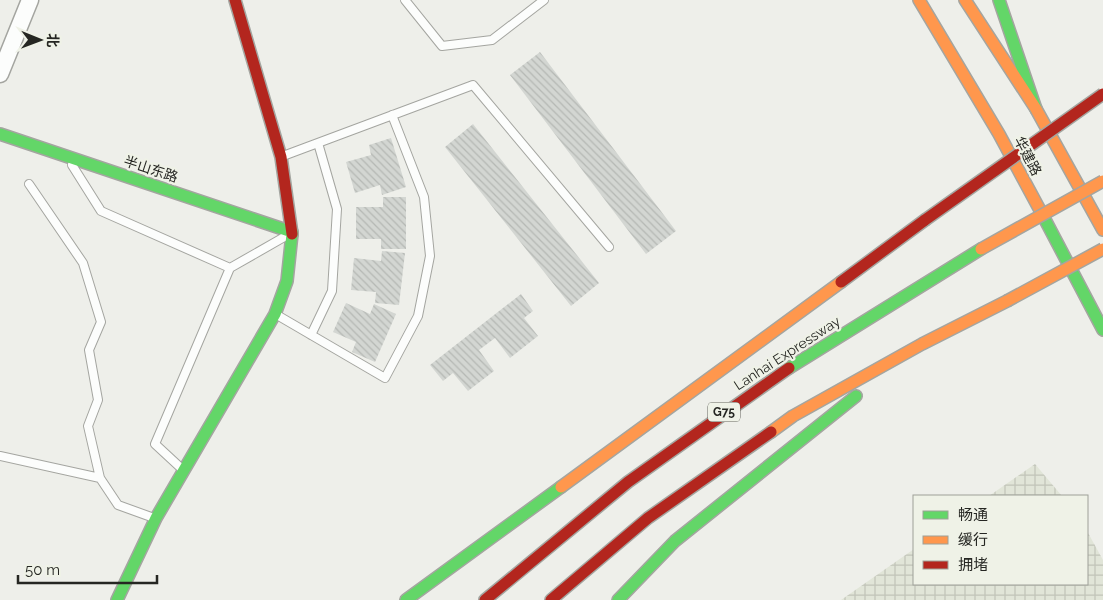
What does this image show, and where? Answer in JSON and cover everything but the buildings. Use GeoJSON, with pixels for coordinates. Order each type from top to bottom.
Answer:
{"type":"FeatureCollection","features":[{"type":"Feature","properties":{"kind":"main road"},"geometry":{"type":"LineString","coordinates":[[117,600],[156,518],[275,314],[287,281],[292,232],[281,157],[235,0]]}},
{"type":"Feature","properties":{"kind":"main road","name":"华建路"},"geometry":{"type":"LineString","coordinates":[[919,0],[1000,134],[1103,330]]}},
{"type":"Feature","properties":{"kind":"main road"},"geometry":{"type":"LineString","coordinates":[[965,0],[1036,109],[1103,230]]}},
{"type":"Feature","properties":{"kind":"main road"},"geometry":{"type":"LineString","coordinates":[[999,0],[1036,109]]}},
{"type":"Feature","properties":{"kind":"main road"},"geometry":{"type":"LineString","coordinates":[[406,600],[925,220],[1103,94]]}},
{"type":"Feature","properties":{"kind":"main road","name":"半山东路"},"geometry":{"type":"LineString","coordinates":[[0,134],[292,232]]}},
{"type":"Feature","properties":{"kind":"main road","name":"Lanhai Expressway"},"geometry":{"type":"LineString","coordinates":[[485,600],[628,482],[774,377],[980,249],[1103,182]]}},
{"type":"Feature","properties":{"kind":"main road"},"geometry":{"type":"LineString","coordinates":[[551,600],[648,518],[793,416],[922,344],[1103,249]]}},
{"type":"Feature","properties":{"kind":"main road"},"geometry":{"type":"LineString","coordinates":[[618,600],[675,542],[922,344]]}},
{"type":"Feature","properties":{"kind":"street"},"geometry":{"type":"LineString","coordinates":[[0,74],[30,0]]}},
{"type":"Feature","properties":{"kind":"lane"},"geometry":{"type":"LineString","coordinates":[[405,0],[442,46],[492,40],[544,0]]}},
{"type":"Feature","properties":{"kind":"lane"},"geometry":{"type":"LineString","coordinates":[[281,157],[473,85],[609,247]]}},
{"type":"Feature","properties":{"kind":"lane"},"geometry":{"type":"LineString","coordinates":[[275,314],[385,378],[418,316],[430,256],[424,198],[392,115]]}},
{"type":"Feature","properties":{"kind":"lane"},"geometry":{"type":"LineString","coordinates":[[311,335],[332,291],[337,209],[318,143]]}},
{"type":"Feature","properties":{"kind":"lane"},"geometry":{"type":"LineString","coordinates":[[66,156],[101,211],[230,268]]}},
{"type":"Feature","properties":{"kind":"lane"},"geometry":{"type":"LineString","coordinates":[[29,184],[83,263],[101,322],[88,350],[98,400],[88,426],[100,478],[118,505],[156,518]]}},
{"type":"Feature","properties":{"kind":"lane"},"geometry":{"type":"LineString","coordinates":[[184,472],[155,444],[230,268],[292,232]]}},
{"type":"Feature","properties":{"kind":"lane"},"geometry":{"type":"LineString","coordinates":[[0,456],[100,478]]}},
{"type":"Feature","properties":{"kind":"shaded area"},"geometry":{"type":"Polygon","coordinates":[[[1035,464],[1061,495],[990,495],[1035,464]]]}},
{"type":"Feature","properties":{"kind":"shaded area"},"geometry":{"type":"Polygon","coordinates":[[[1088,533],[1103,560],[1103,600],[841,600],[913,550],[913,585],[1088,585],[1088,533]]]}},
{"type":"Feature","properties":{"kind":"traffic: fast"},"geometry":{"type":"LineString","coordinates":[[999,0],[1036,109]]}},
{"type":"Feature","properties":{"kind":"traffic: fast"},"geometry":{"type":"LineString","coordinates":[[0,134],[292,232]]}},
{"type":"Feature","properties":{"kind":"traffic: fast"},"geometry":{"type":"LineString","coordinates":[[1041,212],[1103,330]]}},
{"type":"Feature","properties":{"kind":"traffic: fast"},"geometry":{"type":"LineString","coordinates":[[117,600],[156,518],[275,314],[287,281],[292,234]]}},
{"type":"Feature","properties":{"kind":"traffic: fast"},"geometry":{"type":"LineString","coordinates":[[789,368],[981,249]]}},
{"type":"Feature","properties":{"kind":"traffic: fast"},"geometry":{"type":"LineString","coordinates":[[618,600],[675,541],[856,396]]}},
{"type":"Feature","properties":{"kind":"traffic: fast"},"geometry":{"type":"LineString","coordinates":[[406,600],[561,487]]}},
{"type":"Feature","properties":{"kind":"traffic: slow"},"geometry":{"type":"LineString","coordinates":[[919,0],[999,134],[1041,212]]}},
{"type":"Feature","properties":{"kind":"traffic: slow"},"geometry":{"type":"LineString","coordinates":[[965,0],[1036,109],[1103,230]]}},
{"type":"Feature","properties":{"kind":"traffic: slow"},"geometry":{"type":"LineString","coordinates":[[981,249],[1103,181]]}},
{"type":"Feature","properties":{"kind":"traffic: slow"},"geometry":{"type":"LineString","coordinates":[[1007,301],[1103,249]]}},
{"type":"Feature","properties":{"kind":"traffic: slow"},"geometry":{"type":"LineString","coordinates":[[561,487],[841,282]]}},
{"type":"Feature","properties":{"kind":"traffic: slow"},"geometry":{"type":"LineString","coordinates":[[771,432],[793,416],[922,344],[1007,301]]}},
{"type":"Feature","properties":{"kind":"traffic: jam"},"geometry":{"type":"LineString","coordinates":[[235,0],[281,157],[292,234]]}},
{"type":"Feature","properties":{"kind":"traffic: jam"},"geometry":{"type":"LineString","coordinates":[[925,220],[1103,94]]}},
{"type":"Feature","properties":{"kind":"traffic: jam"},"geometry":{"type":"LineString","coordinates":[[841,282],[925,220]]}},
{"type":"Feature","properties":{"kind":"traffic: jam"},"geometry":{"type":"LineString","coordinates":[[485,600],[628,482],[789,368]]}},
{"type":"Feature","properties":{"kind":"traffic: jam"},"geometry":{"type":"LineString","coordinates":[[551,600],[648,518],[771,432]]}}]}
